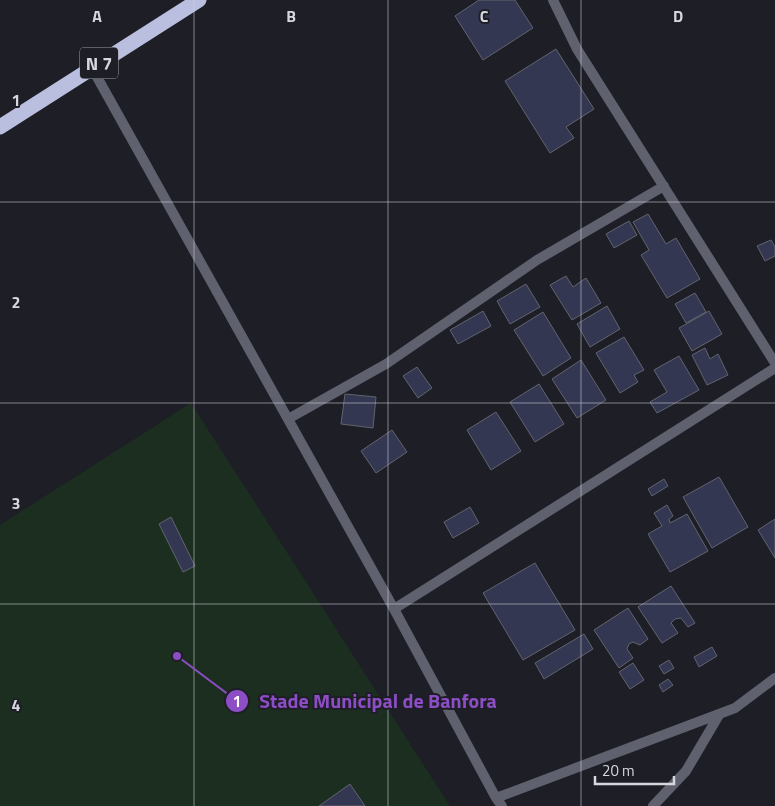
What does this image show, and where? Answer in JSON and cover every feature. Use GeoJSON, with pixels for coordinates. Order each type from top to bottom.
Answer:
{"type":"FeatureCollection","features":[{"type":"Feature","properties":{"kind":"highway","name":"N 7"},"geometry":{"type":"LineString","coordinates":[[0,127],[199,0]]}},
{"type":"Feature","properties":{"kind":"street"},"geometry":{"type":"LineString","coordinates":[[552,0],[577,49],[775,363]]}},
{"type":"Feature","properties":{"kind":"street"},"geometry":{"type":"LineString","coordinates":[[92,68],[394,609],[499,802],[735,708],[775,678]]}},
{"type":"Feature","properties":{"kind":"street"},"geometry":{"type":"LineString","coordinates":[[288,418],[386,364],[537,260],[664,186]]}},
{"type":"Feature","properties":{"kind":"street"},"geometry":{"type":"LineString","coordinates":[[394,609],[775,368]]}},
{"type":"Feature","properties":{"kind":"street"},"geometry":{"type":"LineString","coordinates":[[653,806],[686,771],[719,714]]}},
{"type":"Feature","properties":{"kind":"green space"},"geometry":{"type":"Polygon","coordinates":[[[191,403],[450,806],[0,806],[0,525],[191,403]]]}},
{"type":"Feature","properties":{"kind":"building"},"geometry":{"type":"Polygon","coordinates":[[[479,0],[515,0],[533,28],[483,60],[455,16],[479,0]]]}},
{"type":"Feature","properties":{"kind":"building"},"geometry":{"type":"Polygon","coordinates":[[[556,49],[594,109],[566,127],[574,138],[550,153],[505,81],[556,49]]]}},
{"type":"Feature","properties":{"kind":"building"},"geometry":{"type":"Polygon","coordinates":[[[648,214],[666,244],[676,238],[700,279],[667,298],[641,255],[649,250],[633,222],[648,214]]]}},
{"type":"Feature","properties":{"kind":"building"},"geometry":{"type":"Polygon","coordinates":[[[629,221],[637,235],[614,248],[606,234],[629,221]]]}},
{"type":"Feature","properties":{"kind":"building"},"geometry":{"type":"Polygon","coordinates":[[[771,240],[775,247],[775,256],[765,261],[757,246],[771,240]]]}},
{"type":"Feature","properties":{"kind":"building"},"geometry":{"type":"Polygon","coordinates":[[[566,276],[573,287],[586,278],[601,303],[572,320],[550,285],[566,276]]]}},
{"type":"Feature","properties":{"kind":"building"},"geometry":{"type":"Polygon","coordinates":[[[526,284],[540,307],[510,324],[497,301],[526,284]]]}},
{"type":"Feature","properties":{"kind":"building"},"geometry":{"type":"Polygon","coordinates":[[[695,293],[706,312],[686,323],[675,304],[695,293]]]}},
{"type":"Feature","properties":{"kind":"building"},"geometry":{"type":"Polygon","coordinates":[[[607,306],[620,329],[590,347],[577,324],[607,306]]]}},
{"type":"Feature","properties":{"kind":"building"},"geometry":{"type":"Polygon","coordinates":[[[483,311],[491,326],[458,344],[450,330],[483,311]]]}},
{"type":"Feature","properties":{"kind":"building"},"geometry":{"type":"Polygon","coordinates":[[[709,311],[722,334],[692,351],[679,328],[709,311]]]}},
{"type":"Feature","properties":{"kind":"building"},"geometry":{"type":"Polygon","coordinates":[[[543,312],[571,358],[543,376],[514,330],[543,312]]]}},
{"type":"Feature","properties":{"kind":"building"},"geometry":{"type":"Polygon","coordinates":[[[624,337],[644,370],[634,375],[638,382],[620,393],[596,353],[624,337]]]}},
{"type":"Feature","properties":{"kind":"building"},"geometry":{"type":"Polygon","coordinates":[[[705,348],[710,359],[718,354],[728,375],[707,385],[692,355],[705,348]]]}},
{"type":"Feature","properties":{"kind":"building"},"geometry":{"type":"Polygon","coordinates":[[[679,356],[699,390],[657,413],[650,402],[667,392],[654,370],[679,356]]]}},
{"type":"Feature","properties":{"kind":"building"},"geometry":{"type":"Polygon","coordinates":[[[581,360],[606,400],[577,418],[552,379],[581,360]]]}},
{"type":"Feature","properties":{"kind":"building"},"geometry":{"type":"Polygon","coordinates":[[[417,367],[432,388],[418,398],[403,376],[417,367]]]}},
{"type":"Feature","properties":{"kind":"building"},"geometry":{"type":"Polygon","coordinates":[[[539,384],[564,424],[535,442],[510,402],[539,384]]]}},
{"type":"Feature","properties":{"kind":"building"},"geometry":{"type":"Polygon","coordinates":[[[345,394],[376,397],[373,428],[341,424],[345,394]]]}},
{"type":"Feature","properties":{"kind":"building"},"geometry":{"type":"Polygon","coordinates":[[[496,412],[521,451],[491,470],[467,430],[496,412]]]}},
{"type":"Feature","properties":{"kind":"building"},"geometry":{"type":"Polygon","coordinates":[[[392,430],[407,452],[376,473],[361,451],[392,430]]]}},
{"type":"Feature","properties":{"kind":"building"},"geometry":{"type":"Polygon","coordinates":[[[719,477],[748,527],[712,548],[683,497],[719,477]]]}},
{"type":"Feature","properties":{"kind":"building"},"geometry":{"type":"Polygon","coordinates":[[[664,479],[668,486],[652,496],[648,489],[664,479]]]}},
{"type":"Feature","properties":{"kind":"building"},"geometry":{"type":"Polygon","coordinates":[[[667,505],[673,516],[669,519],[670,523],[687,514],[708,551],[670,572],[648,534],[662,526],[654,513],[667,505]]]}},
{"type":"Feature","properties":{"kind":"building"},"geometry":{"type":"Polygon","coordinates":[[[470,507],[479,523],[453,538],[444,522],[470,507]]]}},
{"type":"Feature","properties":{"kind":"building"},"geometry":{"type":"Polygon","coordinates":[[[171,517],[195,566],[183,572],[159,524],[171,517]]]}},
{"type":"Feature","properties":{"kind":"building"},"geometry":{"type":"Polygon","coordinates":[[[775,519],[775,558],[758,530],[775,519]]]}},
{"type":"Feature","properties":{"kind":"building"},"geometry":{"type":"Polygon","coordinates":[[[535,563],[575,630],[523,660],[483,593],[535,563]]]}},
{"type":"Feature","properties":{"kind":"building"},"geometry":{"type":"Polygon","coordinates":[[[671,586],[695,623],[688,627],[681,618],[675,619],[671,623],[678,633],[662,643],[638,607],[671,586]]]}},
{"type":"Feature","properties":{"kind":"building"},"geometry":{"type":"Polygon","coordinates":[[[628,608],[648,639],[640,645],[633,642],[629,644],[627,649],[633,658],[619,668],[594,630],[628,608]]]}},
{"type":"Feature","properties":{"kind":"building"},"geometry":{"type":"Polygon","coordinates":[[[584,634],[593,649],[544,679],[535,663],[584,634]]]}},
{"type":"Feature","properties":{"kind":"building"},"geometry":{"type":"Polygon","coordinates":[[[712,647],[717,656],[699,667],[694,657],[712,647]]]}},
{"type":"Feature","properties":{"kind":"building"},"geometry":{"type":"Polygon","coordinates":[[[669,660],[674,668],[664,674],[659,666],[669,660]]]}},
{"type":"Feature","properties":{"kind":"building"},"geometry":{"type":"Polygon","coordinates":[[[633,663],[644,680],[630,689],[619,672],[633,663]]]}},
{"type":"Feature","properties":{"kind":"building"},"geometry":{"type":"Polygon","coordinates":[[[668,679],[673,685],[663,692],[659,685],[668,679]]]}},
{"type":"Feature","properties":{"kind":"building"},"geometry":{"type":"Polygon","coordinates":[[[350,784],[365,806],[319,806],[350,784]]]}},
{"type":"Feature","properties":{"kind":"place","name":"Stade Municipal de Banfora"},"geometry":{"type":"Point","coordinates":[177,656]}}]}
